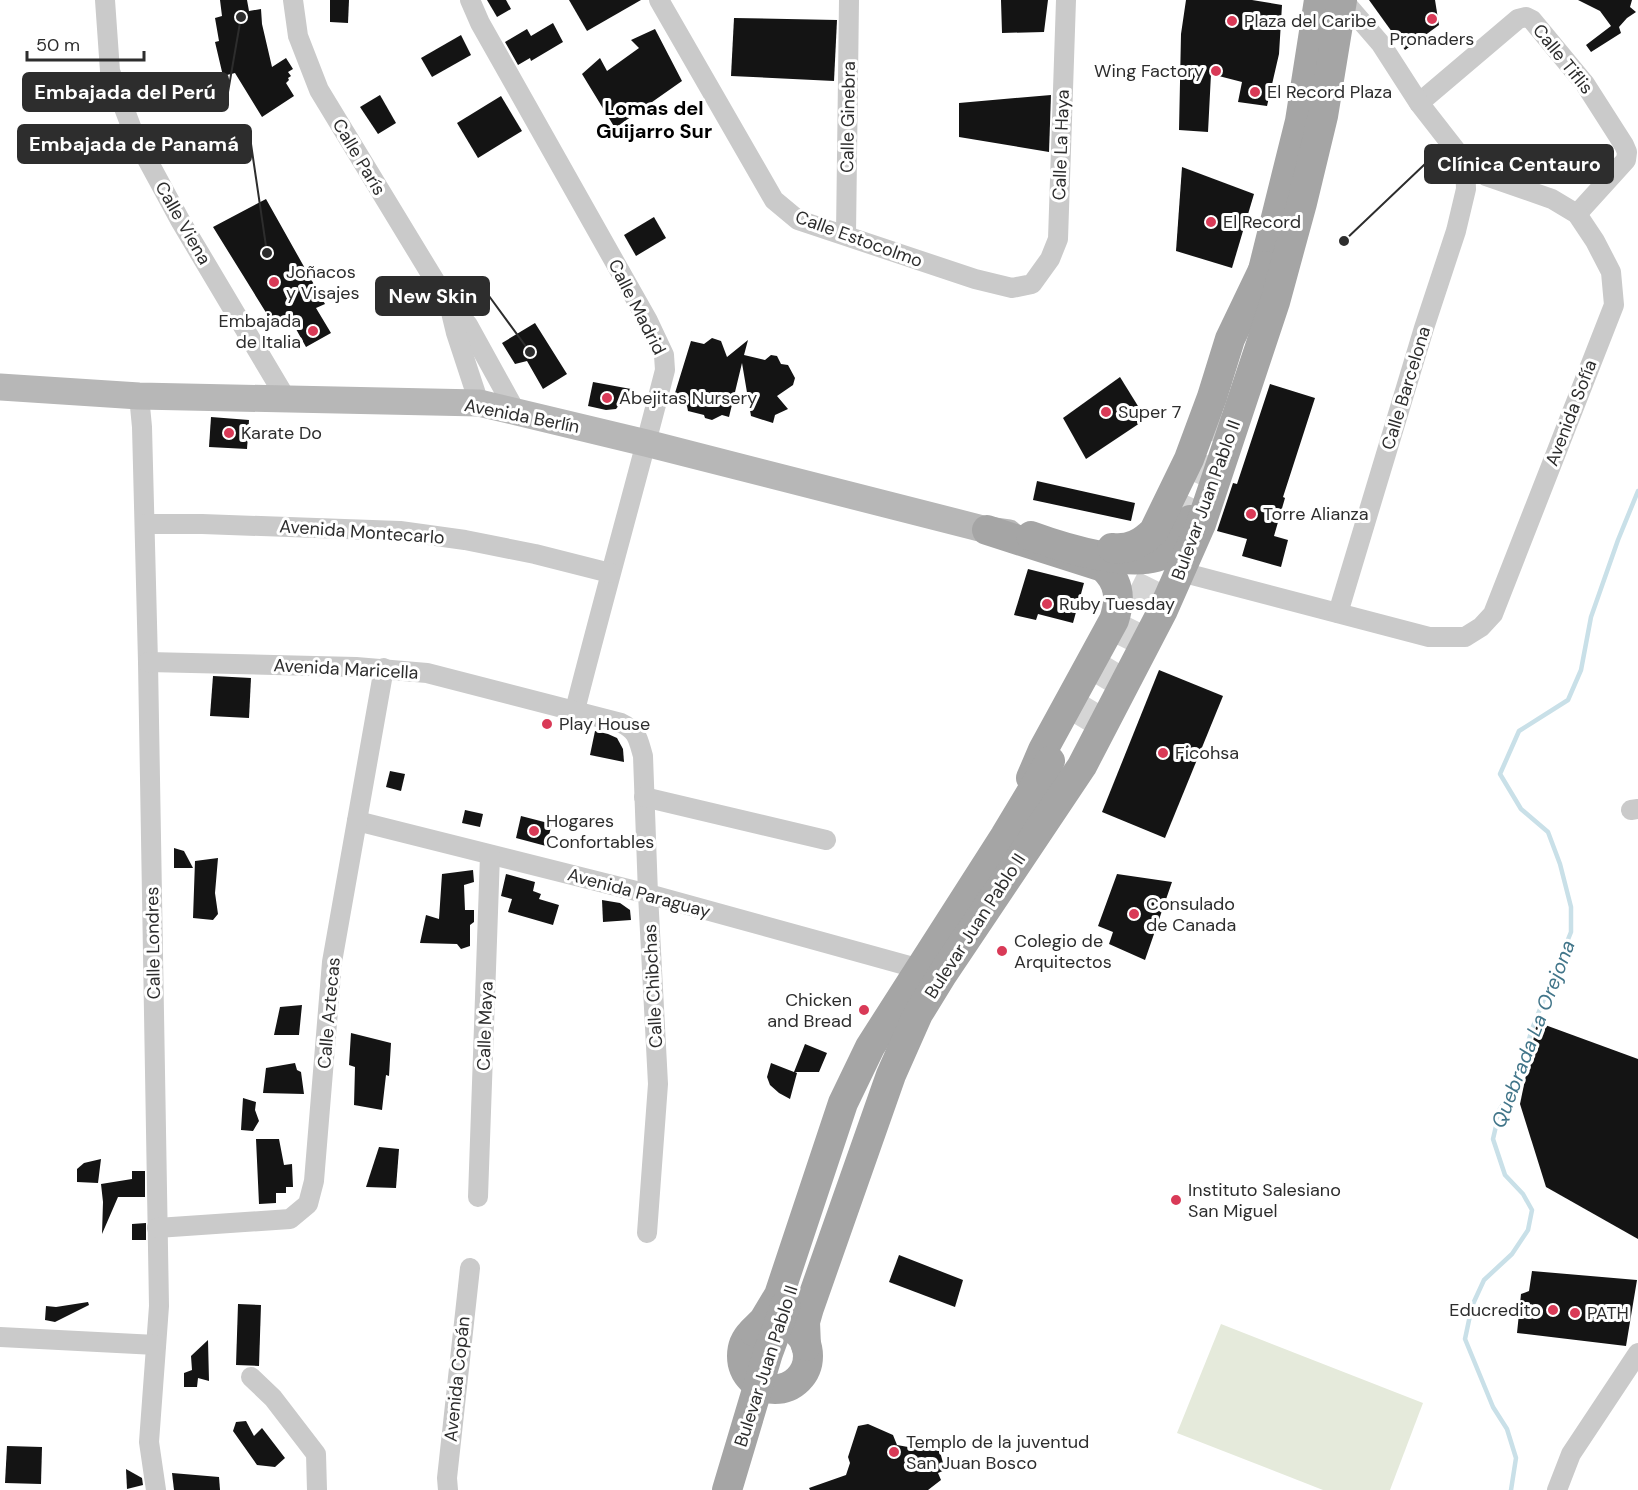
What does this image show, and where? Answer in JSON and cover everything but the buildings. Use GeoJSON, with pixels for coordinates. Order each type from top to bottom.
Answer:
{"type":"FeatureCollection","features":[{"type":"Feature","properties":{"kind":"main road","name":"Bulevar Juan Pablo II"},"geometry":{"type":"LineString","coordinates":[[753,1331],[764,1320],[778,1295],[843,1103],[870,1047],[942,975],[1082,766],[1123,690],[1181,572],[1201,524],[1275,302],[1302,203],[1323,116],[1329,1]]}},
{"type":"Feature","properties":{"kind":"main road"},"geometry":{"type":"LineString","coordinates":[[1240,345],[1264,266],[1329,1]]}},
{"type":"Feature","properties":{"kind":"main road"},"geometry":{"type":"LineString","coordinates":[[1032,536],[1054,544],[1133,561],[1167,552],[1186,530],[1200,501],[1302,203]]}},
{"type":"Feature","properties":{"kind":"main road"},"geometry":{"type":"LineString","coordinates":[[1032,536],[1118,549],[1134,546],[1146,540],[1154,531],[1196,442],[1230,339],[1264,266]]}},
{"type":"Feature","properties":{"kind":"main road"},"geometry":{"type":"LineString","coordinates":[[987,530],[1103,567],[1112,575],[1118,591],[1119,606],[1114,620],[1043,750],[1028,784],[1020,812]]}},
{"type":"Feature","properties":{"kind":"main road","name":"Bulevar Juan Pablo II"},"geometry":{"type":"LineString","coordinates":[[806,1346],[805,1322],[809,1308],[891,1075],[906,1012],[920,969],[1050,761]]}},
{"type":"Feature","properties":{"kind":"main road","name":"Bulevar Juan Pablo II"},"geometry":{"type":"LineString","coordinates":[[727,1490],[768,1353],[855,1114],[887,1057],[906,1012]]}},
{"type":"Feature","properties":{"kind":"main road"},"geometry":{"type":"LineString","coordinates":[[785,1324],[794,1329],[806,1346],[806,1367],[801,1376],[783,1388],[763,1387],[753,1381],[742,1362],[742,1351],[746,1340],[753,1331],[763,1325],[785,1324]]}},
{"type":"Feature","properties":{"kind":"main road","name":"Bulevar Juan Pablo II"},"geometry":{"type":"LineString","coordinates":[[715,1490],[742,1401],[744,1384],[742,1362]]}},
{"type":"Feature","properties":{"kind":"main road","name":"Bulevar Juan Pablo II"},"geometry":{"type":"LineString","coordinates":[[749,1490],[773,1409],[778,1398],[793,1383]]}},
{"type":"Feature","properties":{"kind":"street","name":"Calle Viena"},"geometry":{"type":"LineString","coordinates":[[105,0],[110,71],[135,137],[181,222],[287,400]]}},
{"type":"Feature","properties":{"kind":"street","name":"Calle París"},"geometry":{"type":"LineString","coordinates":[[293,0],[298,36],[319,90],[449,304],[468,325],[516,412]]}},
{"type":"Feature","properties":{"kind":"street","name":"Calle Madrid"},"geometry":{"type":"LineString","coordinates":[[470,0],[480,23],[648,321],[664,355],[665,370],[575,710]]}},
{"type":"Feature","properties":{"kind":"street","name":"Calle Estocolmo"},"geometry":{"type":"LineString","coordinates":[[659,0],[774,200],[798,220],[846,234],[975,279],[1012,288],[1032,284]]}},
{"type":"Feature","properties":{"kind":"street","name":"Calle Ginebra"},"geometry":{"type":"LineString","coordinates":[[846,234],[849,0]]}},
{"type":"Feature","properties":{"kind":"street","name":"Calle La Haya"},"geometry":{"type":"LineString","coordinates":[[1032,284],[1050,259],[1058,239],[1066,0]]}},
{"type":"Feature","properties":{"kind":"street","name":"Avenida Sofía"},"geometry":{"type":"LineString","coordinates":[[1181,572],[1429,637],[1465,637],[1481,627],[1493,614],[1614,305],[1611,272],[1595,241],[1577,214],[1552,199],[1486,176],[1465,162],[1419,103],[1381,44],[1329,1]]}},
{"type":"Feature","properties":{"kind":"street","name":"Calle Tiflis"},"geometry":{"type":"LineString","coordinates":[[1419,103],[1518,19],[1526,17],[1532,20],[1586,84],[1627,152],[1626,160],[1577,214]]}},
{"type":"Feature","properties":{"kind":"street","name":"Calle Barcelona"},"geometry":{"type":"LineString","coordinates":[[1338,613],[1424,328],[1456,231],[1466,189],[1465,162]]}},
{"type":"Feature","properties":{"kind":"street","name":"Calle París"},"geometry":{"type":"LineString","coordinates":[[449,304],[479,403]]}},
{"type":"Feature","properties":{"kind":"street","name":"Avenida Berlín"},"geometry":{"type":"LineString","coordinates":[[0,387],[139,396],[479,403],[987,530],[1032,536]]}},
{"type":"Feature","properties":{"kind":"street","name":"Calle Londres"},"geometry":{"type":"LineString","coordinates":[[139,396],[145,524],[159,1306],[149,1442],[156,1490]]}},
{"type":"Feature","properties":{"kind":"street","name":"Avenida Montecarlo"},"geometry":{"type":"LineString","coordinates":[[145,524],[400,531],[465,540],[535,554],[610,573]]}},
{"type":"Feature","properties":{"kind":"street","name":"Avenida Maricella"},"geometry":{"type":"LineString","coordinates":[[148,662],[384,668],[427,673],[575,710]]}},
{"type":"Feature","properties":{"kind":"street","name":"Calle Aztecas"},"geometry":{"type":"LineString","coordinates":[[157,1228],[290,1219],[308,1204],[315,1181],[332,962],[384,668]]}},
{"type":"Feature","properties":{"kind":"street","name":"Calle Chibchas"},"geometry":{"type":"LineString","coordinates":[[575,710],[630,727],[637,735],[643,756],[658,1084],[647,1233]]}},
{"type":"Feature","properties":{"kind":"street"},"geometry":{"type":"LineString","coordinates":[[644,797],[825,840]]}},
{"type":"Feature","properties":{"kind":"street","name":"Avenida Paraguay"},"geometry":{"type":"LineString","coordinates":[[357,821],[648,894],[920,969]]}},
{"type":"Feature","properties":{"kind":"street","name":"Calle Maya"},"geometry":{"type":"LineString","coordinates":[[478,1197],[490,855]]}},
{"type":"Feature","properties":{"kind":"street","name":"Avenida Copán"},"geometry":{"type":"LineString","coordinates":[[448,1490],[447,1478],[455,1396],[470,1268]]}},
{"type":"Feature","properties":{"kind":"street"},"geometry":{"type":"LineString","coordinates":[[0,1337],[156,1345]]}},
{"type":"Feature","properties":{"kind":"street"},"geometry":{"type":"LineString","coordinates":[[1557,1490],[1571,1454],[1638,1353]]}},
{"type":"Feature","properties":{"kind":"street"},"geometry":{"type":"LineString","coordinates":[[251,1377],[273,1398],[316,1454],[316,1490]]}},
{"type":"Feature","properties":{"kind":"shaded area"},"geometry":{"type":"Polygon","coordinates":[[[1221,1324],[1423,1403],[1390,1490],[1323,1490],[1177,1433],[1221,1324]]]}},
{"type":"Feature","properties":{"kind":"waterway","name":"Quebrada La Orejona"},"geometry":{"type":"LineString","coordinates":[[1511,1490],[1516,1458],[1507,1429],[1493,1407],[1465,1339],[1472,1306],[1484,1280],[1512,1254],[1528,1230],[1532,1210],[1523,1194],[1505,1175],[1493,1139],[1500,1109],[1516,1084],[1532,1029],[1571,932],[1571,907],[1560,864],[1548,832],[1521,809],[1500,774],[1519,731],[1568,700],[1581,670],[1591,617],[1638,491]]}},
{"type":"Feature","properties":{"kind":"tunnel"},"geometry":{"type":"LineString","coordinates":[[1073,723],[1112,658],[1172,537],[1205,464],[1223,403]]}},
{"type":"Feature","properties":{"kind":"place","name":"Embajada del Perú"},"geometry":{"type":"Point","coordinates":[241,17]}},
{"type":"Feature","properties":{"kind":"place","name":"Pronaders"},"geometry":{"type":"Point","coordinates":[1432,19]}},
{"type":"Feature","properties":{"kind":"place","name":"Plaza del Caribe"},"geometry":{"type":"Point","coordinates":[1232,21]}},
{"type":"Feature","properties":{"kind":"place","name":"Wing Factory"},"geometry":{"type":"Point","coordinates":[1216,71]}},
{"type":"Feature","properties":{"kind":"place","name":"El Record Plaza"},"geometry":{"type":"Point","coordinates":[1255,92]}},
{"type":"Feature","properties":{"kind":"place","name":"El Record"},"geometry":{"type":"Point","coordinates":[1211,222]}},
{"type":"Feature","properties":{"kind":"place","name":"Clínica Centauro"},"geometry":{"type":"Point","coordinates":[1344,241]}},
{"type":"Feature","properties":{"kind":"place","name":"Embajada de Panamá"},"geometry":{"type":"Point","coordinates":[267,253]}},
{"type":"Feature","properties":{"kind":"place","name":"Joñacos y Visajes"},"geometry":{"type":"Point","coordinates":[274,282]}},
{"type":"Feature","properties":{"kind":"place","name":"Embajada de Italia"},"geometry":{"type":"Point","coordinates":[313,331]}},
{"type":"Feature","properties":{"kind":"place","name":"New Skin"},"geometry":{"type":"Point","coordinates":[530,352]}},
{"type":"Feature","properties":{"kind":"place","name":"Abejitas Nursery"},"geometry":{"type":"Point","coordinates":[607,398]}},
{"type":"Feature","properties":{"kind":"place","name":"Super 7"},"geometry":{"type":"Point","coordinates":[1106,412]}},
{"type":"Feature","properties":{"kind":"place","name":"Karate Do"},"geometry":{"type":"Point","coordinates":[229,433]}},
{"type":"Feature","properties":{"kind":"place","name":"Torre Alianza"},"geometry":{"type":"Point","coordinates":[1251,514]}},
{"type":"Feature","properties":{"kind":"place","name":"Ruby Tuesday"},"geometry":{"type":"Point","coordinates":[1047,604]}},
{"type":"Feature","properties":{"kind":"place","name":"Play House"},"geometry":{"type":"Point","coordinates":[547,724]}},
{"type":"Feature","properties":{"kind":"place","name":"Ficohsa"},"geometry":{"type":"Point","coordinates":[1163,753]}},
{"type":"Feature","properties":{"kind":"place","name":"Hogares Confortables"},"geometry":{"type":"Point","coordinates":[534,831]}},
{"type":"Feature","properties":{"kind":"place","name":"Consulado de Canada"},"geometry":{"type":"Point","coordinates":[1134,914]}},
{"type":"Feature","properties":{"kind":"place","name":"Colegio de Arquitectos"},"geometry":{"type":"Point","coordinates":[1002,951]}},
{"type":"Feature","properties":{"kind":"place","name":"Chicken and Bread"},"geometry":{"type":"Point","coordinates":[864,1010]}},
{"type":"Feature","properties":{"kind":"place","name":"Instituto Salesiano San Miguel"},"geometry":{"type":"Point","coordinates":[1176,1200]}},
{"type":"Feature","properties":{"kind":"place","name":"Educredito"},"geometry":{"type":"Point","coordinates":[1553,1310]}},
{"type":"Feature","properties":{"kind":"place","name":"PATH"},"geometry":{"type":"Point","coordinates":[1575,1313]}},
{"type":"Feature","properties":{"kind":"place","name":"Templo de la juventud San Juan Bosco"},"geometry":{"type":"Point","coordinates":[894,1452]}},
{"type":"Feature","properties":{"kind":"district","name":"Lomas del Guijarro Sur"},"geometry":{"type":"Point","coordinates":[654,120]}}]}
